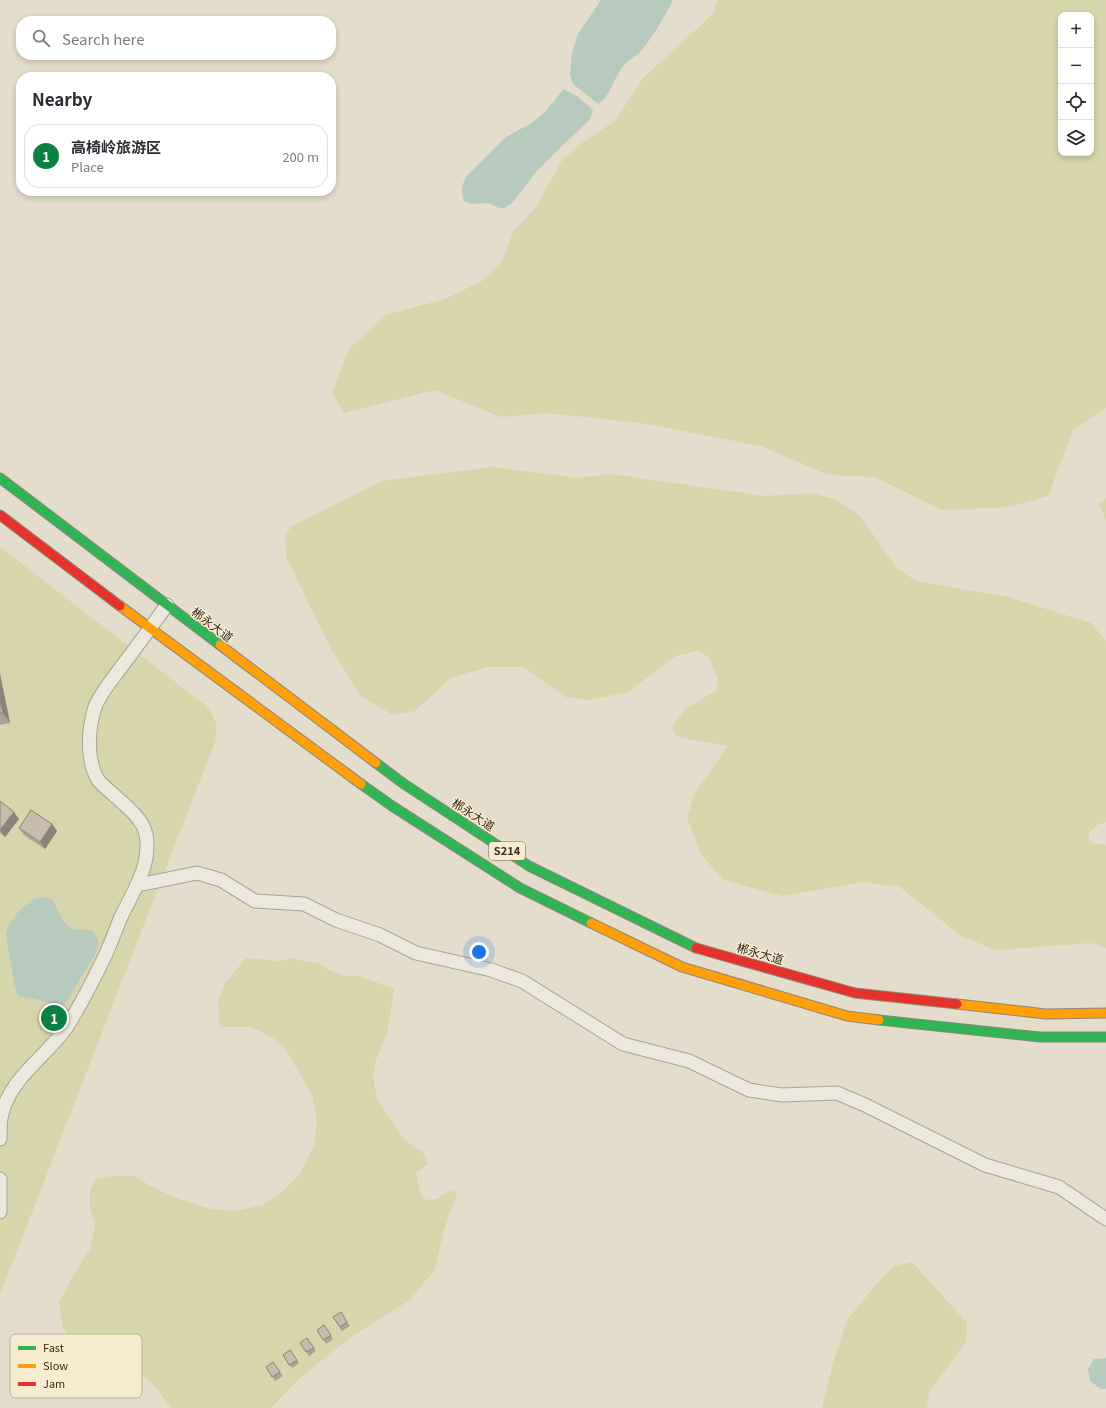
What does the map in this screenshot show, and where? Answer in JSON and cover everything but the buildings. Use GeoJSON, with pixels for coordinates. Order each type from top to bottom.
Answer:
{"type":"FeatureCollection","features":[{"type":"Feature","properties":{"kind":"highway","name":"郴永大道"},"geometry":{"type":"LineString","coordinates":[[0,478],[404,784],[529,866],[695,948],[855,993],[1046,1014],[1106,1014]]}},
{"type":"Feature","properties":{"kind":"highway","name":"S214"},"geometry":{"type":"LineString","coordinates":[[0,515],[149,630],[392,806],[520,888],[682,968],[847,1016],[1040,1037],[1106,1037]]}},
{"type":"Feature","properties":{"kind":"street"},"geometry":{"type":"LineString","coordinates":[[0,1140],[2,1117],[14,1088],[24,1074],[65,1029],[103,960],[121,916],[138,885],[145,862],[147,844],[146,832],[142,822],[135,814],[99,780],[92,764],[90,747],[91,726],[96,705],[107,687],[167,605]]}},
{"type":"Feature","properties":{"kind":"street"},"geometry":{"type":"LineString","coordinates":[[138,885],[197,873],[221,880],[255,901],[304,904],[336,920],[380,935],[416,953],[491,970],[522,981],[623,1044],[689,1061],[749,1090],[782,1095],[837,1093],[872,1108],[985,1165],[1059,1187],[1106,1218]]}},
{"type":"Feature","properties":{"kind":"street"},"geometry":{"type":"LineString","coordinates":[[0,1179],[0,1212]]}},
{"type":"Feature","properties":{"kind":"green space"},"geometry":{"type":"Polygon","coordinates":[[[717,0],[1106,0],[1106,408],[1073,430],[1048,496],[1010,507],[942,510],[875,477],[828,475],[761,446],[641,423],[547,413],[501,417],[435,390],[344,413],[332,392],[349,349],[386,315],[445,299],[482,281],[502,261],[514,230],[537,206],[562,160],[583,142],[615,121],[643,78],[713,14],[717,0]]]}},
{"type":"Feature","properties":{"kind":"green space"},"geometry":{"type":"Polygon","coordinates":[[[493,467],[577,478],[610,474],[764,496],[812,493],[836,500],[859,515],[897,568],[916,581],[1008,597],[1091,623],[1106,641],[1106,822],[1099,824],[1089,832],[1089,843],[1106,845],[1106,948],[1090,943],[995,950],[961,936],[900,887],[863,882],[782,896],[723,880],[700,853],[687,818],[694,794],[728,746],[678,737],[672,728],[685,709],[717,690],[718,678],[708,657],[698,651],[676,656],[628,692],[590,700],[565,697],[524,667],[488,667],[451,678],[415,711],[393,715],[361,696],[331,649],[286,557],[285,535],[292,526],[382,481],[493,467]]]}},
{"type":"Feature","properties":{"kind":"green space"},"geometry":{"type":"Polygon","coordinates":[[[1106,499],[1106,520],[1099,504],[1106,499]]]}},
{"type":"Feature","properties":{"kind":"green space"},"geometry":{"type":"Polygon","coordinates":[[[0,547],[204,704],[214,717],[216,731],[215,742],[0,1295],[0,547]]]}},
{"type":"Feature","properties":{"kind":"green space"},"geometry":{"type":"Polygon","coordinates":[[[246,958],[279,961],[292,958],[319,964],[331,971],[347,976],[359,976],[394,989],[388,1030],[376,1060],[373,1077],[377,1099],[404,1139],[423,1152],[428,1164],[416,1173],[421,1195],[427,1200],[437,1199],[451,1190],[457,1194],[444,1230],[435,1269],[410,1300],[354,1335],[300,1378],[271,1408],[171,1408],[156,1387],[142,1376],[142,1334],[68,1334],[63,1328],[59,1303],[75,1272],[90,1249],[95,1225],[90,1208],[90,1189],[96,1179],[111,1176],[135,1176],[150,1186],[176,1198],[211,1209],[235,1211],[263,1205],[284,1190],[300,1174],[314,1145],[317,1120],[312,1095],[286,1050],[273,1038],[251,1027],[220,1027],[218,1004],[224,984],[246,958]]]}},
{"type":"Feature","properties":{"kind":"green space"},"geometry":{"type":"Polygon","coordinates":[[[912,1262],[967,1323],[966,1342],[929,1392],[927,1408],[822,1408],[833,1363],[847,1320],[874,1287],[894,1266],[912,1262]]]}},
{"type":"Feature","properties":{"kind":"shaded area"},"geometry":{"type":"Polygon","coordinates":[[[601,0],[673,0],[650,40],[640,52],[624,66],[617,75],[608,93],[598,104],[573,84],[570,75],[572,53],[578,34],[601,0]]]}},
{"type":"Feature","properties":{"kind":"shaded area"},"geometry":{"type":"Polygon","coordinates":[[[564,89],[578,97],[593,110],[590,119],[537,171],[512,203],[505,208],[499,208],[489,203],[471,204],[464,201],[462,188],[467,176],[506,137],[533,122],[545,112],[564,89]]]}},
{"type":"Feature","properties":{"kind":"shaded area"},"geometry":{"type":"Polygon","coordinates":[[[43,897],[53,900],[61,916],[69,927],[73,929],[93,931],[99,943],[96,953],[64,1005],[60,1007],[40,1000],[18,996],[15,987],[6,935],[8,926],[19,911],[33,899],[43,897]]]}},
{"type":"Feature","properties":{"kind":"shaded area"},"geometry":{"type":"Polygon","coordinates":[[[1106,1358],[1106,1389],[1101,1389],[1090,1381],[1088,1369],[1094,1359],[1106,1358]]]}},
{"type":"Feature","properties":{"kind":"traffic: fast"},"geometry":{"type":"LineString","coordinates":[[0,478],[220,645]]}},
{"type":"Feature","properties":{"kind":"traffic: fast"},"geometry":{"type":"LineString","coordinates":[[376,763],[404,784],[529,866],[696,948]]}},
{"type":"Feature","properties":{"kind":"traffic: fast"},"geometry":{"type":"LineString","coordinates":[[361,784],[392,806],[520,888],[591,923]]}},
{"type":"Feature","properties":{"kind":"traffic: fast"},"geometry":{"type":"LineString","coordinates":[[879,1020],[1040,1037],[1106,1037]]}},
{"type":"Feature","properties":{"kind":"traffic: slow"},"geometry":{"type":"LineString","coordinates":[[120,606],[361,784]]}},
{"type":"Feature","properties":{"kind":"traffic: slow"},"geometry":{"type":"LineString","coordinates":[[220,645],[376,763]]}},
{"type":"Feature","properties":{"kind":"traffic: slow"},"geometry":{"type":"LineString","coordinates":[[591,923],[682,967],[847,1016],[879,1020]]}},
{"type":"Feature","properties":{"kind":"traffic: slow"},"geometry":{"type":"LineString","coordinates":[[957,1004],[1046,1014],[1106,1013]]}},
{"type":"Feature","properties":{"kind":"traffic: jam"},"geometry":{"type":"LineString","coordinates":[[0,515],[120,606]]}},
{"type":"Feature","properties":{"kind":"traffic: jam"},"geometry":{"type":"LineString","coordinates":[[696,948],[855,993],[957,1004]]}},
{"type":"Feature","properties":{"kind":"place","name":"高椅岭旅游区"},"geometry":{"type":"Point","coordinates":[54,1018]}}]}
